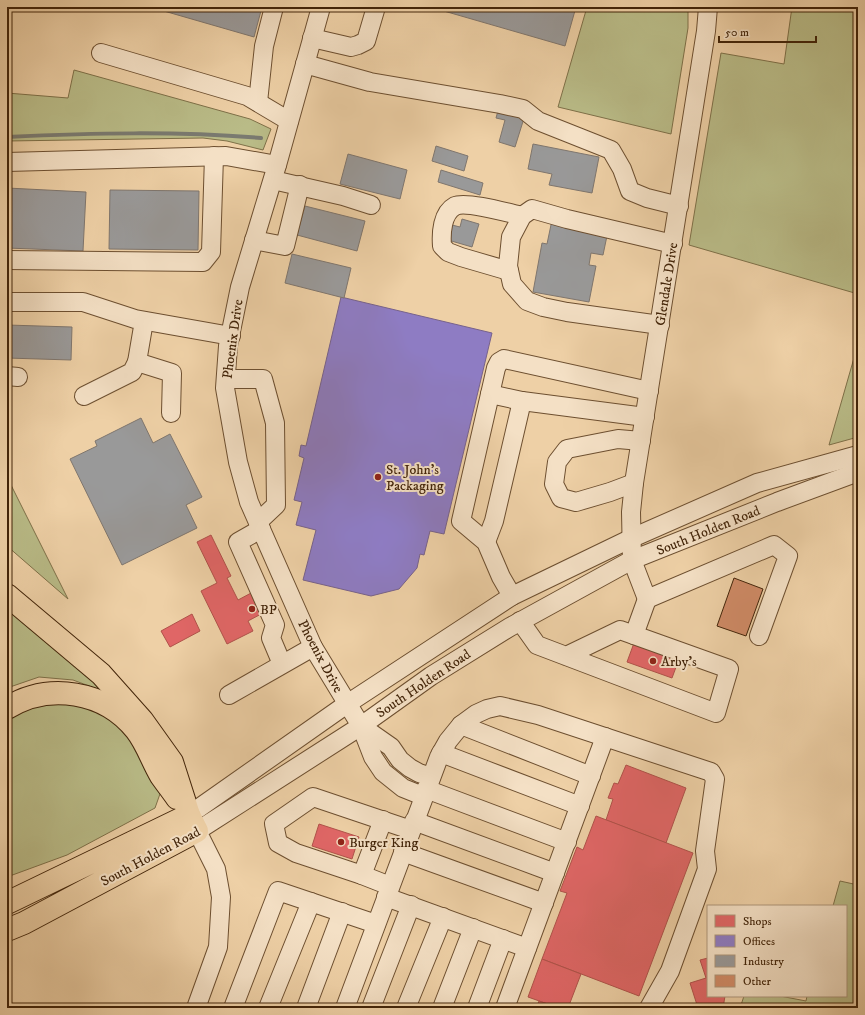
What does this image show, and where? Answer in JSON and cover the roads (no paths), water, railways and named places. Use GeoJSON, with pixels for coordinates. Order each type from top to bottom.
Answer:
{"type":"FeatureCollection","features":[{"type":"Feature","properties":{"kind":"main road"},"geometry":{"type":"LineString","coordinates":[[7,595],[101,674],[142,720],[172,762],[193,823]]}},
{"type":"Feature","properties":{"kind":"main road"},"geometry":{"type":"LineString","coordinates":[[7,708],[19,700],[50,693],[68,693],[89,697],[100,702],[122,716],[136,731],[148,750],[161,776],[193,823]]}},
{"type":"Feature","properties":{"kind":"main road","name":"South Holden Road"},"geometry":{"type":"LineString","coordinates":[[13,900],[193,823]]}},
{"type":"Feature","properties":{"kind":"main road","name":"South Holden Road"},"geometry":{"type":"LineString","coordinates":[[16,927],[193,823]]}},
{"type":"Feature","properties":{"kind":"street"},"geometry":{"type":"LineString","coordinates":[[258,102],[264,46],[274,7]]}},
{"type":"Feature","properties":{"kind":"street","name":"Phoenix Drive"},"geometry":{"type":"LineString","coordinates":[[321,7],[275,172],[240,287],[230,336],[225,388],[238,462],[249,502],[313,647],[361,726],[373,757],[383,772],[403,788],[427,787],[567,842]]}},
{"type":"Feature","properties":{"kind":"street"},"geometry":{"type":"LineString","coordinates":[[312,38],[351,47],[358,46],[366,41],[376,7]]}},
{"type":"Feature","properties":{"kind":"street","name":"Glendale Drive"},"geometry":{"type":"LineString","coordinates":[[632,560],[631,512],[634,483],[679,206],[706,31],[708,7]]}},
{"type":"Feature","properties":{"kind":"street"},"geometry":{"type":"LineString","coordinates":[[101,53],[247,96],[289,121]]}},
{"type":"Feature","properties":{"kind":"street"},"geometry":{"type":"LineString","coordinates":[[305,64],[370,82],[523,109],[538,121],[611,150],[622,169],[630,191],[647,198],[679,206]]}},
{"type":"Feature","properties":{"kind":"street"},"geometry":{"type":"LineString","coordinates":[[7,260],[203,262],[211,252],[214,156]]}},
{"type":"Feature","properties":{"kind":"street"},"geometry":{"type":"LineString","coordinates":[[7,162],[226,156],[275,172],[300,185],[371,205]]}},
{"type":"Feature","properties":{"kind":"street"},"geometry":{"type":"LineString","coordinates":[[254,240],[284,246],[300,185]]}},
{"type":"Feature","properties":{"kind":"street"},"geometry":{"type":"LineString","coordinates":[[509,271],[460,257],[448,252],[442,246],[441,235],[447,214],[454,206],[469,205],[522,216]]}},
{"type":"Feature","properties":{"kind":"street"},"geometry":{"type":"LineString","coordinates":[[660,325],[543,308],[528,302],[512,284],[508,266],[511,237],[522,216],[532,209],[567,219],[673,244]]}},
{"type":"Feature","properties":{"kind":"street"},"geometry":{"type":"LineString","coordinates":[[7,302],[83,302],[135,319],[230,336]]}},
{"type":"Feature","properties":{"kind":"street"},"geometry":{"type":"LineString","coordinates":[[84,396],[132,372],[137,362],[144,321]]}},
{"type":"Feature","properties":{"kind":"street"},"geometry":{"type":"LineString","coordinates":[[512,596],[501,577],[486,542],[461,520],[496,368],[500,362],[504,359],[649,391]]}},
{"type":"Feature","properties":{"kind":"street"},"geometry":{"type":"LineString","coordinates":[[137,362],[172,373],[171,413]]}},
{"type":"Feature","properties":{"kind":"street"},"geometry":{"type":"LineString","coordinates":[[226,379],[263,380],[275,423],[276,505],[259,525],[238,542],[275,625],[271,638],[282,664]]}},
{"type":"Feature","properties":{"kind":"street"},"geometry":{"type":"LineString","coordinates":[[490,394],[522,401],[645,417]]}},
{"type":"Feature","properties":{"kind":"street"},"geometry":{"type":"LineString","coordinates":[[486,542],[494,521],[522,401]]}},
{"type":"Feature","properties":{"kind":"street"},"geometry":{"type":"LineString","coordinates":[[634,483],[576,502],[561,498],[554,484],[557,462],[566,449],[618,439],[641,441]]}},
{"type":"Feature","properties":{"kind":"street","name":"South Holden Road"},"geometry":{"type":"LineString","coordinates":[[193,823],[347,704],[512,596],[632,538],[757,483],[858,455]]}},
{"type":"Feature","properties":{"kind":"street","name":"South Holden Road"},"geometry":{"type":"LineString","coordinates":[[193,823],[361,726],[431,676],[520,622],[632,560],[777,502],[858,472]]}},
{"type":"Feature","properties":{"kind":"street"},"geometry":{"type":"LineString","coordinates":[[648,599],[774,545],[788,556],[759,636]]}},
{"type":"Feature","properties":{"kind":"street"},"geometry":{"type":"LineString","coordinates":[[632,560],[648,599],[634,635]]}},
{"type":"Feature","properties":{"kind":"street"},"geometry":{"type":"LineString","coordinates":[[252,575],[275,561]]}},
{"type":"Feature","properties":{"kind":"street"},"geometry":{"type":"LineString","coordinates":[[273,622],[296,610]]}},
{"type":"Feature","properties":{"kind":"street"},"geometry":{"type":"LineString","coordinates":[[520,622],[537,645],[716,713],[730,669],[620,630],[566,656]]}},
{"type":"Feature","properties":{"kind":"street"},"geometry":{"type":"LineString","coordinates":[[229,695],[313,647]]}},
{"type":"Feature","properties":{"kind":"street"},"geometry":{"type":"LineString","coordinates":[[345,1008],[441,753],[448,741],[461,725],[476,714],[487,709],[500,706],[538,716],[711,772],[715,779],[705,851],[707,870],[670,971],[649,1008]]}},
{"type":"Feature","properties":{"kind":"street"},"geometry":{"type":"LineString","coordinates":[[461,725],[591,776]]}},
{"type":"Feature","properties":{"kind":"street"},"geometry":{"type":"LineString","coordinates":[[505,1008],[605,737]]}},
{"type":"Feature","properties":{"kind":"street"},"geometry":{"type":"LineString","coordinates":[[441,753],[580,806]]}},
{"type":"Feature","properties":{"kind":"street"},"geometry":{"type":"LineString","coordinates":[[527,948],[411,905],[362,875],[296,853],[278,843],[274,824],[314,797],[383,820],[413,826],[555,873]]}},
{"type":"Feature","properties":{"kind":"street"},"geometry":{"type":"LineString","coordinates":[[362,875],[383,820]]}},
{"type":"Feature","properties":{"kind":"street"},"geometry":{"type":"LineString","coordinates":[[193,823],[216,869],[221,897],[218,947],[196,1008]]}},
{"type":"Feature","properties":{"kind":"street"},"geometry":{"type":"LineString","coordinates":[[403,852],[544,903]]}},
{"type":"Feature","properties":{"kind":"street"},"geometry":{"type":"LineString","coordinates":[[233,1008],[278,891],[376,924]]}},
{"type":"Feature","properties":{"kind":"street"},"geometry":{"type":"LineString","coordinates":[[268,1008],[311,902]]}},
{"type":"Feature","properties":{"kind":"street"},"geometry":{"type":"LineString","coordinates":[[371,1008],[411,905]]}},
{"type":"Feature","properties":{"kind":"street"},"geometry":{"type":"LineString","coordinates":[[306,1008],[342,912]]}},
{"type":"Feature","properties":{"kind":"street"},"geometry":{"type":"LineString","coordinates":[[406,1008],[443,917]]}},
{"type":"Feature","properties":{"kind":"street"},"geometry":{"type":"LineString","coordinates":[[442,1008],[472,928]]}},
{"type":"Feature","properties":{"kind":"street"},"geometry":{"type":"LineString","coordinates":[[477,1008],[503,939]]}},
{"type":"Feature","properties":{"kind":"waterway"},"geometry":{"type":"LineString","coordinates":[[7,137],[134,133],[198,134],[261,138]]}},
{"type":"Feature","properties":{"kind":"place","name":"St. John's Packaging"},"geometry":{"type":"Point","coordinates":[378,477]}},
{"type":"Feature","properties":{"kind":"place","name":"BP"},"geometry":{"type":"Point","coordinates":[252,609]}},
{"type":"Feature","properties":{"kind":"place","name":"Arby's"},"geometry":{"type":"Point","coordinates":[653,661]}},
{"type":"Feature","properties":{"kind":"place","name":"Burger King"},"geometry":{"type":"Point","coordinates":[341,842]}}]}
